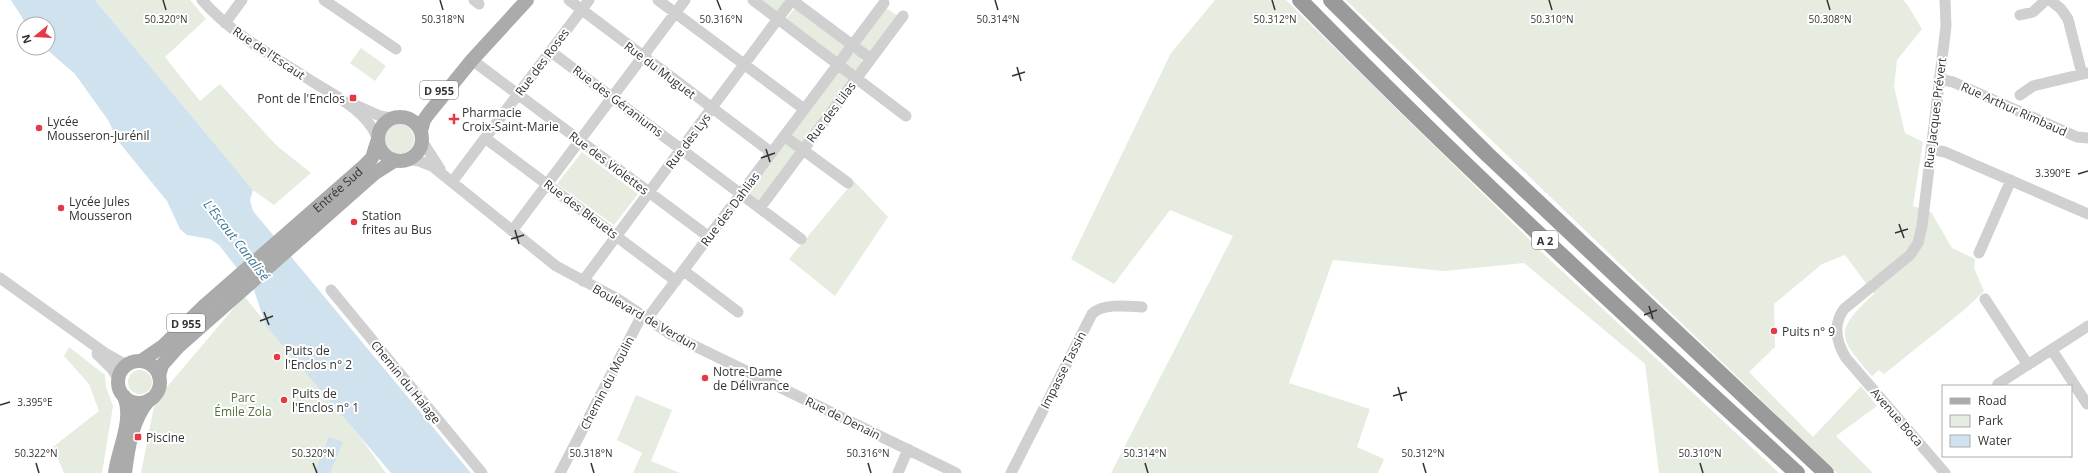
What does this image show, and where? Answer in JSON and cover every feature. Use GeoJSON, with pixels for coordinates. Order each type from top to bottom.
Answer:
{"type":"FeatureCollection","features":[{"type":"Feature","properties":{"kind":"highway","name":"A 2"},"geometry":{"type":"LineString","coordinates":[[1300,0],[1410,111],[1505,203],[1797,473]]}},
{"type":"Feature","properties":{"kind":"highway","name":"A 2"},"geometry":{"type":"LineString","coordinates":[[1331,0],[1482,150],[1826,473]]}},
{"type":"Feature","properties":{"kind":"main road","name":"D 955"},"geometry":{"type":"LineString","coordinates":[[421,136],[426,117],[472,60],[527,0]]}},
{"type":"Feature","properties":{"kind":"main road","name":"D 955"},"geometry":{"type":"LineString","coordinates":[[398,117],[419,110],[472,60]]}},
{"type":"Feature","properties":{"kind":"main road"},"geometry":{"type":"LineString","coordinates":[[398,117],[416,123],[421,136],[417,153],[408,159],[394,160],[383,154],[377,139],[382,125],[398,117]]}},
{"type":"Feature","properties":{"kind":"main road","name":"Entrée Sud"},"geometry":{"type":"LineString","coordinates":[[293,236],[368,163],[374,154],[377,139]]}},
{"type":"Feature","properties":{"kind":"main road","name":"Entrée Sud"},"geometry":{"type":"LineString","coordinates":[[293,236],[394,160]]}},
{"type":"Feature","properties":{"kind":"main road","name":"D 955"},"geometry":{"type":"LineString","coordinates":[[135,362],[163,346],[237,286],[293,236]]}},
{"type":"Feature","properties":{"kind":"main road","name":"D 955"},"geometry":{"type":"LineString","coordinates":[[159,376],[162,365],[170,355],[237,286]]}},
{"type":"Feature","properties":{"kind":"main road"},"geometry":{"type":"LineString","coordinates":[[115,473],[127,421],[127,406],[120,389],[119,380],[123,369],[135,362],[152,366],[159,376],[159,388],[154,397],[149,400],[141,410],[134,427],[125,473]]}},
{"type":"Feature","properties":{"kind":"main road"},"geometry":{"type":"LineString","coordinates":[[124,396],[134,402],[149,400]]}},
{"type":"Feature","properties":{"kind":"street","name":"Rue de l'Escaut"},"geometry":{"type":"LineString","coordinates":[[202,0],[225,23],[341,100],[370,124],[377,139]]}},
{"type":"Feature","properties":{"kind":"street"},"geometry":{"type":"LineString","coordinates":[[225,23],[242,0]]}},
{"type":"Feature","properties":{"kind":"street"},"geometry":{"type":"LineString","coordinates":[[324,0],[396,49]]}},
{"type":"Feature","properties":{"kind":"street","name":"Rue du Muguet"},"geometry":{"type":"LineString","coordinates":[[569,0],[772,153]]}},
{"type":"Feature","properties":{"kind":"street","name":"Rue des Roses"},"geometry":{"type":"LineString","coordinates":[[450,180],[485,138],[589,0]]}},
{"type":"Feature","properties":{"kind":"street"},"geometry":{"type":"LineString","coordinates":[[658,0],[804,109]]}},
{"type":"Feature","properties":{"kind":"street"},"geometry":{"type":"LineString","coordinates":[[512,231],[685,0]]}},
{"type":"Feature","properties":{"kind":"street"},"geometry":{"type":"LineString","coordinates":[[753,0],[906,116]]}},
{"type":"Feature","properties":{"kind":"street"},"geometry":{"type":"LineString","coordinates":[[792,0],[871,59]]}},
{"type":"Feature","properties":{"kind":"street","name":"Rue des Lys"},"geometry":{"type":"LineString","coordinates":[[583,281],[792,0]]}},
{"type":"Feature","properties":{"kind":"street","name":"Rue Jacques Prévert"},"geometry":{"type":"LineString","coordinates":[[1850,362],[1841,350],[1837,339],[1836,324],[1841,313],[1849,304],[1910,255],[1918,243],[1922,226],[1946,16],[1945,0]]}},
{"type":"Feature","properties":{"kind":"street"},"geometry":{"type":"LineString","coordinates":[[2020,15],[2037,10],[2046,0]]}},
{"type":"Feature","properties":{"kind":"street"},"geometry":{"type":"LineString","coordinates":[[2020,95],[2033,86],[2085,73],[2068,19],[2061,9],[2050,0]]}},
{"type":"Feature","properties":{"kind":"street","name":"Rue des Dahlias"},"geometry":{"type":"LineString","coordinates":[[645,317],[676,281],[884,3]]}},
{"type":"Feature","properties":{"kind":"street","name":"Rue des Lilas"},"geometry":{"type":"LineString","coordinates":[[760,208],[903,16]]}},
{"type":"Feature","properties":{"kind":"street","name":"Rue des Géraniums"},"geometry":{"type":"LineString","coordinates":[[550,51],[801,239]]}},
{"type":"Feature","properties":{"kind":"street","name":"Rue des Violettes"},"geometry":{"type":"LineString","coordinates":[[472,60],[709,237]]}},
{"type":"Feature","properties":{"kind":"street","name":"Rue Arthur Rimbaud"},"geometry":{"type":"LineString","coordinates":[[1939,79],[1953,82],[2077,137],[2088,138]]}},
{"type":"Feature","properties":{"kind":"street","name":"Rue de l'Escaut"},"geometry":{"type":"LineString","coordinates":[[341,100],[380,116],[398,117]]}},
{"type":"Feature","properties":{"kind":"street","name":"Boulevard de Verdun"},"geometry":{"type":"LineString","coordinates":[[421,136],[450,180]]}},
{"type":"Feature","properties":{"kind":"street"},"geometry":{"type":"LineString","coordinates":[[784,136],[848,183]]}},
{"type":"Feature","properties":{"kind":"street","name":"Rue des Bleuets"},"geometry":{"type":"LineString","coordinates":[[485,138],[676,281]]}},
{"type":"Feature","properties":{"kind":"street"},"geometry":{"type":"LineString","coordinates":[[1931,149],[1945,152],[2088,214]]}},
{"type":"Feature","properties":{"kind":"street","name":"Boulevard de Verdun"},"geometry":{"type":"LineString","coordinates":[[408,159],[427,163],[556,266],[618,299],[670,334],[709,353]]}},
{"type":"Feature","properties":{"kind":"street"},"geometry":{"type":"LineString","coordinates":[[1979,253],[2011,180]]}},
{"type":"Feature","properties":{"kind":"street"},"geometry":{"type":"LineString","coordinates":[[684,270],[738,312]]}},
{"type":"Feature","properties":{"kind":"street"},"geometry":{"type":"LineString","coordinates":[[0,278],[113,359],[135,362]]}},
{"type":"Feature","properties":{"kind":"street","name":"Chemin du Halage"},"geometry":{"type":"LineString","coordinates":[[331,290],[482,473]]}},
{"type":"Feature","properties":{"kind":"street"},"geometry":{"type":"LineString","coordinates":[[1984,299],[2028,365]]}},
{"type":"Feature","properties":{"kind":"street","name":"Impasse Tassin"},"geometry":{"type":"LineString","coordinates":[[1011,473],[1092,314],[1098,309],[1104,308],[1142,307]]}},
{"type":"Feature","properties":{"kind":"street","name":"Chemin du Moulin"},"geometry":{"type":"LineString","coordinates":[[560,473],[645,317]]}},
{"type":"Feature","properties":{"kind":"street"},"geometry":{"type":"LineString","coordinates":[[54,318],[76,340],[102,358],[119,380]]}},
{"type":"Feature","properties":{"kind":"street"},"geometry":{"type":"LineString","coordinates":[[1999,385],[1998,384],[2088,326]]}},
{"type":"Feature","properties":{"kind":"street"},"geometry":{"type":"LineString","coordinates":[[2052,350],[2088,404]]}},
{"type":"Feature","properties":{"kind":"street","name":"Rue de Denain"},"geometry":{"type":"LineString","coordinates":[[709,353],[956,473]]}},
{"type":"Feature","properties":{"kind":"street","name":"Avenue Boca"},"geometry":{"type":"LineString","coordinates":[[1850,362],[1945,473]]}},
{"type":"Feature","properties":{"kind":"street"},"geometry":{"type":"LineString","coordinates":[[898,473],[908,449]]}},
{"type":"Feature","properties":{"kind":"green space"},"geometry":{"type":"Polygon","coordinates":[[[95,0],[190,0],[206,19],[165,57],[200,101],[220,84],[277,146],[311,173],[274,205],[253,190],[95,0]]]}},
{"type":"Feature","properties":{"kind":"green space"},"geometry":{"type":"Polygon","coordinates":[[[760,0],[784,0],[785,1],[777,12],[760,0]]]}},
{"type":"Feature","properties":{"kind":"green space"},"geometry":{"type":"Polygon","coordinates":[[[1215,0],[1286,0],[1548,258],[1779,473],[1659,473],[1645,364],[1524,263],[1444,271],[1333,260],[1289,383],[1370,409],[1357,447],[1384,459],[1378,473],[1111,473],[1233,236],[1170,210],[1114,284],[1071,259],[1171,53],[1215,0]]]}},
{"type":"Feature","properties":{"kind":"green space"},"geometry":{"type":"Polygon","coordinates":[[[1346,0],[1903,0],[1922,29],[1897,60],[1894,87],[1905,133],[1923,142],[1913,206],[1931,212],[1952,248],[1975,259],[1974,268],[1984,291],[1964,310],[1884,374],[1879,370],[1872,376],[1852,352],[1845,334],[1852,317],[1874,294],[1845,255],[1822,264],[1774,304],[1775,347],[1749,372],[1813,437],[1861,386],[1877,406],[1836,436],[1873,473],[1837,473],[1346,0]]]}},
{"type":"Feature","properties":{"kind":"green space"},"geometry":{"type":"Polygon","coordinates":[[[884,7],[898,16],[871,55],[857,45],[884,7]]]}},
{"type":"Feature","properties":{"kind":"green space"},"geometry":{"type":"Polygon","coordinates":[[[795,8],[847,47],[838,59],[786,19],[795,8]]]}},
{"type":"Feature","properties":{"kind":"green space"},"geometry":{"type":"Polygon","coordinates":[[[361,48],[386,66],[375,81],[350,63],[361,48]]]}},
{"type":"Feature","properties":{"kind":"green space"},"geometry":{"type":"Polygon","coordinates":[[[851,54],[857,54],[862,59],[860,68],[857,70],[851,70],[846,65],[846,59],[851,54]]]}},
{"type":"Feature","properties":{"kind":"green space"},"geometry":{"type":"Polygon","coordinates":[[[839,69],[851,79],[803,144],[791,135],[839,69]]]}},
{"type":"Feature","properties":{"kind":"green space"},"geometry":{"type":"Polygon","coordinates":[[[399,124],[410,128],[414,139],[410,150],[399,154],[388,150],[384,139],[388,128],[399,124]]]}},
{"type":"Feature","properties":{"kind":"green space"},"geometry":{"type":"Polygon","coordinates":[[[784,142],[797,152],[760,203],[746,193],[784,142]]]}},
{"type":"Feature","properties":{"kind":"green space"},"geometry":{"type":"Polygon","coordinates":[[[582,152],[638,194],[614,225],[557,184],[582,152]]]}},
{"type":"Feature","properties":{"kind":"green space"},"geometry":{"type":"Polygon","coordinates":[[[854,181],[888,217],[835,296],[789,259],[854,181]]]}},
{"type":"Feature","properties":{"kind":"green space","name":"Parc Émile Zola"},"geometry":{"type":"Polygon","coordinates":[[[244,296],[360,437],[386,473],[141,473],[155,401],[244,296]]]}},
{"type":"Feature","properties":{"kind":"green space"},"geometry":{"type":"Polygon","coordinates":[[[69,347],[105,375],[106,387],[113,406],[102,473],[64,473],[53,447],[99,411],[89,384],[64,356],[69,347]]]}},
{"type":"Feature","properties":{"kind":"green space"},"geometry":{"type":"Polygon","coordinates":[[[140,370],[145,371],[151,377],[151,387],[145,393],[140,394],[135,393],[129,387],[128,382],[129,377],[135,371],[140,370]]]}},
{"type":"Feature","properties":{"kind":"green space"},"geometry":{"type":"Polygon","coordinates":[[[636,395],[672,410],[651,461],[680,473],[633,473],[642,453],[617,440],[636,395]]]}},
{"type":"Feature","properties":{"kind":"water","name":"L'Escaut Canalisé"},"geometry":{"type":"Polygon","coordinates":[[[11,0],[95,0],[253,190],[250,200],[253,211],[471,473],[391,473],[266,326],[254,290],[219,245],[210,239],[187,235],[180,229],[167,201],[118,141],[108,120],[75,74],[54,56],[56,56],[56,16],[21,16],[11,0]]]}},
{"type":"Feature","properties":{"kind":"water"},"geometry":{"type":"Polygon","coordinates":[[[329,437],[343,442],[330,473],[314,473],[329,437]]]}},
{"type":"Feature","properties":{"kind":"place","name":"Pont de l'Enclos"},"geometry":{"type":"Point","coordinates":[353,98]}},
{"type":"Feature","properties":{"kind":"place","name":"Pharmacie Croix-Saint-Marie"},"geometry":{"type":"Point","coordinates":[454,119]}},
{"type":"Feature","properties":{"kind":"place","name":"Lycée Mousseron-Jurénil"},"geometry":{"type":"Point","coordinates":[39,128]}},
{"type":"Feature","properties":{"kind":"place","name":"Lycée Jules Mousseron"},"geometry":{"type":"Point","coordinates":[61,208]}},
{"type":"Feature","properties":{"kind":"place","name":"Station frites au Bus"},"geometry":{"type":"Point","coordinates":[354,222]}},
{"type":"Feature","properties":{"kind":"place","name":"Puits n° 9"},"geometry":{"type":"Point","coordinates":[1774,331]}},
{"type":"Feature","properties":{"kind":"place","name":"Puits de l'Enclos n° 2"},"geometry":{"type":"Point","coordinates":[277,357]}},
{"type":"Feature","properties":{"kind":"place","name":"Notre-Dame de Délivrance"},"geometry":{"type":"Point","coordinates":[705,378]}},
{"type":"Feature","properties":{"kind":"place","name":"Puits de l'Enclos n° 1"},"geometry":{"type":"Point","coordinates":[284,400]}},
{"type":"Feature","properties":{"kind":"place","name":"Piscine"},"geometry":{"type":"Point","coordinates":[138,437]}}]}
